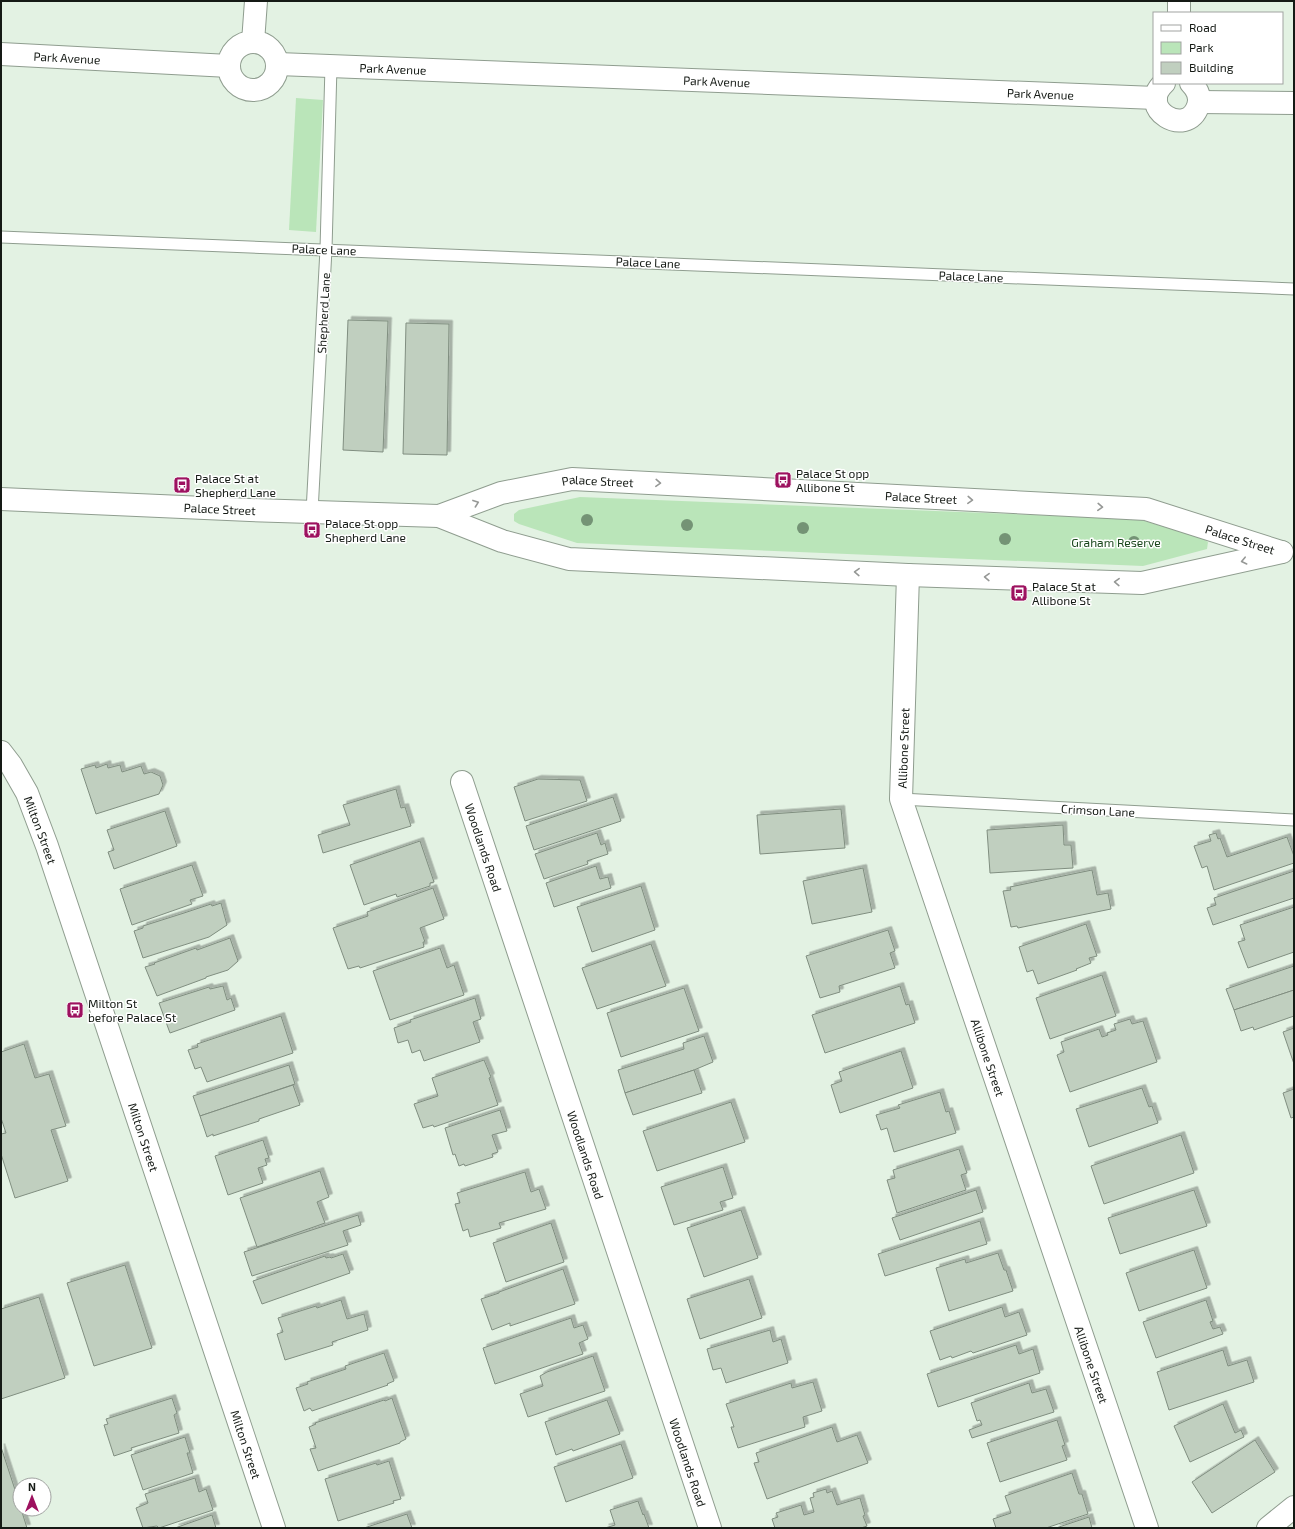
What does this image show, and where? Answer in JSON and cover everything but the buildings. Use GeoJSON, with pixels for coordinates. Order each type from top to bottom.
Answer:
{"type":"FeatureCollection","features":[{"type":"Feature","properties":{"kind":"street"},"geometry":{"type":"LineString","coordinates":[[253,42],[256,1]]}},
{"type":"Feature","properties":{"kind":"street"},"geometry":{"type":"LineString","coordinates":[[1179,12],[1180,1]]}},
{"type":"Feature","properties":{"kind":"street"},"geometry":{"type":"LineString","coordinates":[[253,42],[262,43],[270,48],[276,56],[278,64],[276,75],[272,82],[266,87],[246,89],[238,85],[233,78],[229,66],[230,58],[244,43],[253,42]]}},
{"type":"Feature","properties":{"kind":"street","name":"Park Avenue"},"geometry":{"type":"LineString","coordinates":[[1,54],[229,66]]}},
{"type":"Feature","properties":{"kind":"street","name":"Park Avenue"},"geometry":{"type":"LineString","coordinates":[[278,64],[1160,90]]}},
{"type":"Feature","properties":{"kind":"street"},"geometry":{"type":"LineString","coordinates":[[1160,90],[1157,105],[1160,112],[1175,121],[1181,121],[1194,113],[1195,92],[1294,103]]}},
{"type":"Feature","properties":{"kind":"street","name":"Palace Street"},"geometry":{"type":"LineString","coordinates":[[439,516],[501,493],[572,479],[1146,509],[1288,552]]}},
{"type":"Feature","properties":{"kind":"street","name":"Palace Street"},"geometry":{"type":"LineString","coordinates":[[1,499],[439,516],[502,541],[569,559],[908,575],[1142,583],[1288,552]]}},
{"type":"Feature","properties":{"kind":"street","name":"Allibone Street"},"geometry":{"type":"LineString","coordinates":[[908,575],[902,799],[1147,1528]]}},
{"type":"Feature","properties":{"kind":"street","name":"Milton Street"},"geometry":{"type":"LineString","coordinates":[[1,752],[11,765],[27,792],[47,846],[274,1528]]}},
{"type":"Feature","properties":{"kind":"street","name":"Woodlands Road"},"geometry":{"type":"LineString","coordinates":[[462,782],[710,1528]]}},
{"type":"Feature","properties":{"kind":"street"},"geometry":{"type":"LineString","coordinates":[[1268,1528],[1294,1507]]}},
{"type":"Feature","properties":{"kind":"lane","name":"Shepherd Lane"},"geometry":{"type":"LineString","coordinates":[[312,512],[326,249],[331,66]]}},
{"type":"Feature","properties":{"kind":"lane","name":"Palace Lane"},"geometry":{"type":"LineString","coordinates":[[1,237],[1294,289]]}},
{"type":"Feature","properties":{"kind":"lane","name":"Crimson Lane"},"geometry":{"type":"LineString","coordinates":[[902,799],[1294,820]]}},
{"type":"Feature","properties":{"kind":"green space"},"geometry":{"type":"Polygon","coordinates":[[[296,98],[323,100],[316,232],[289,230],[296,98]]]}},
{"type":"Feature","properties":{"kind":"green space","name":"Graham Reserve"},"geometry":{"type":"Polygon","coordinates":[[[580,497],[1138,519],[1201,538],[1208,542],[1207,549],[1143,566],[577,543],[514,521],[514,514],[519,510],[580,497]]]}},
{"type":"Feature","properties":{"kind":"place","name":"Palace St opp Allibone St"},"geometry":{"type":"Point","coordinates":[783,480]}},
{"type":"Feature","properties":{"kind":"place","name":"Palace St at Shepherd Lane"},"geometry":{"type":"Point","coordinates":[182,485]}},
{"type":"Feature","properties":{"kind":"place","name":"Palace St opp Shepherd Lane"},"geometry":{"type":"Point","coordinates":[312,530]}},
{"type":"Feature","properties":{"kind":"place","name":"Palace St at Allibone St"},"geometry":{"type":"Point","coordinates":[1019,593]}},
{"type":"Feature","properties":{"kind":"place","name":"Milton St before Palace St"},"geometry":{"type":"Point","coordinates":[75,1010]}}]}
